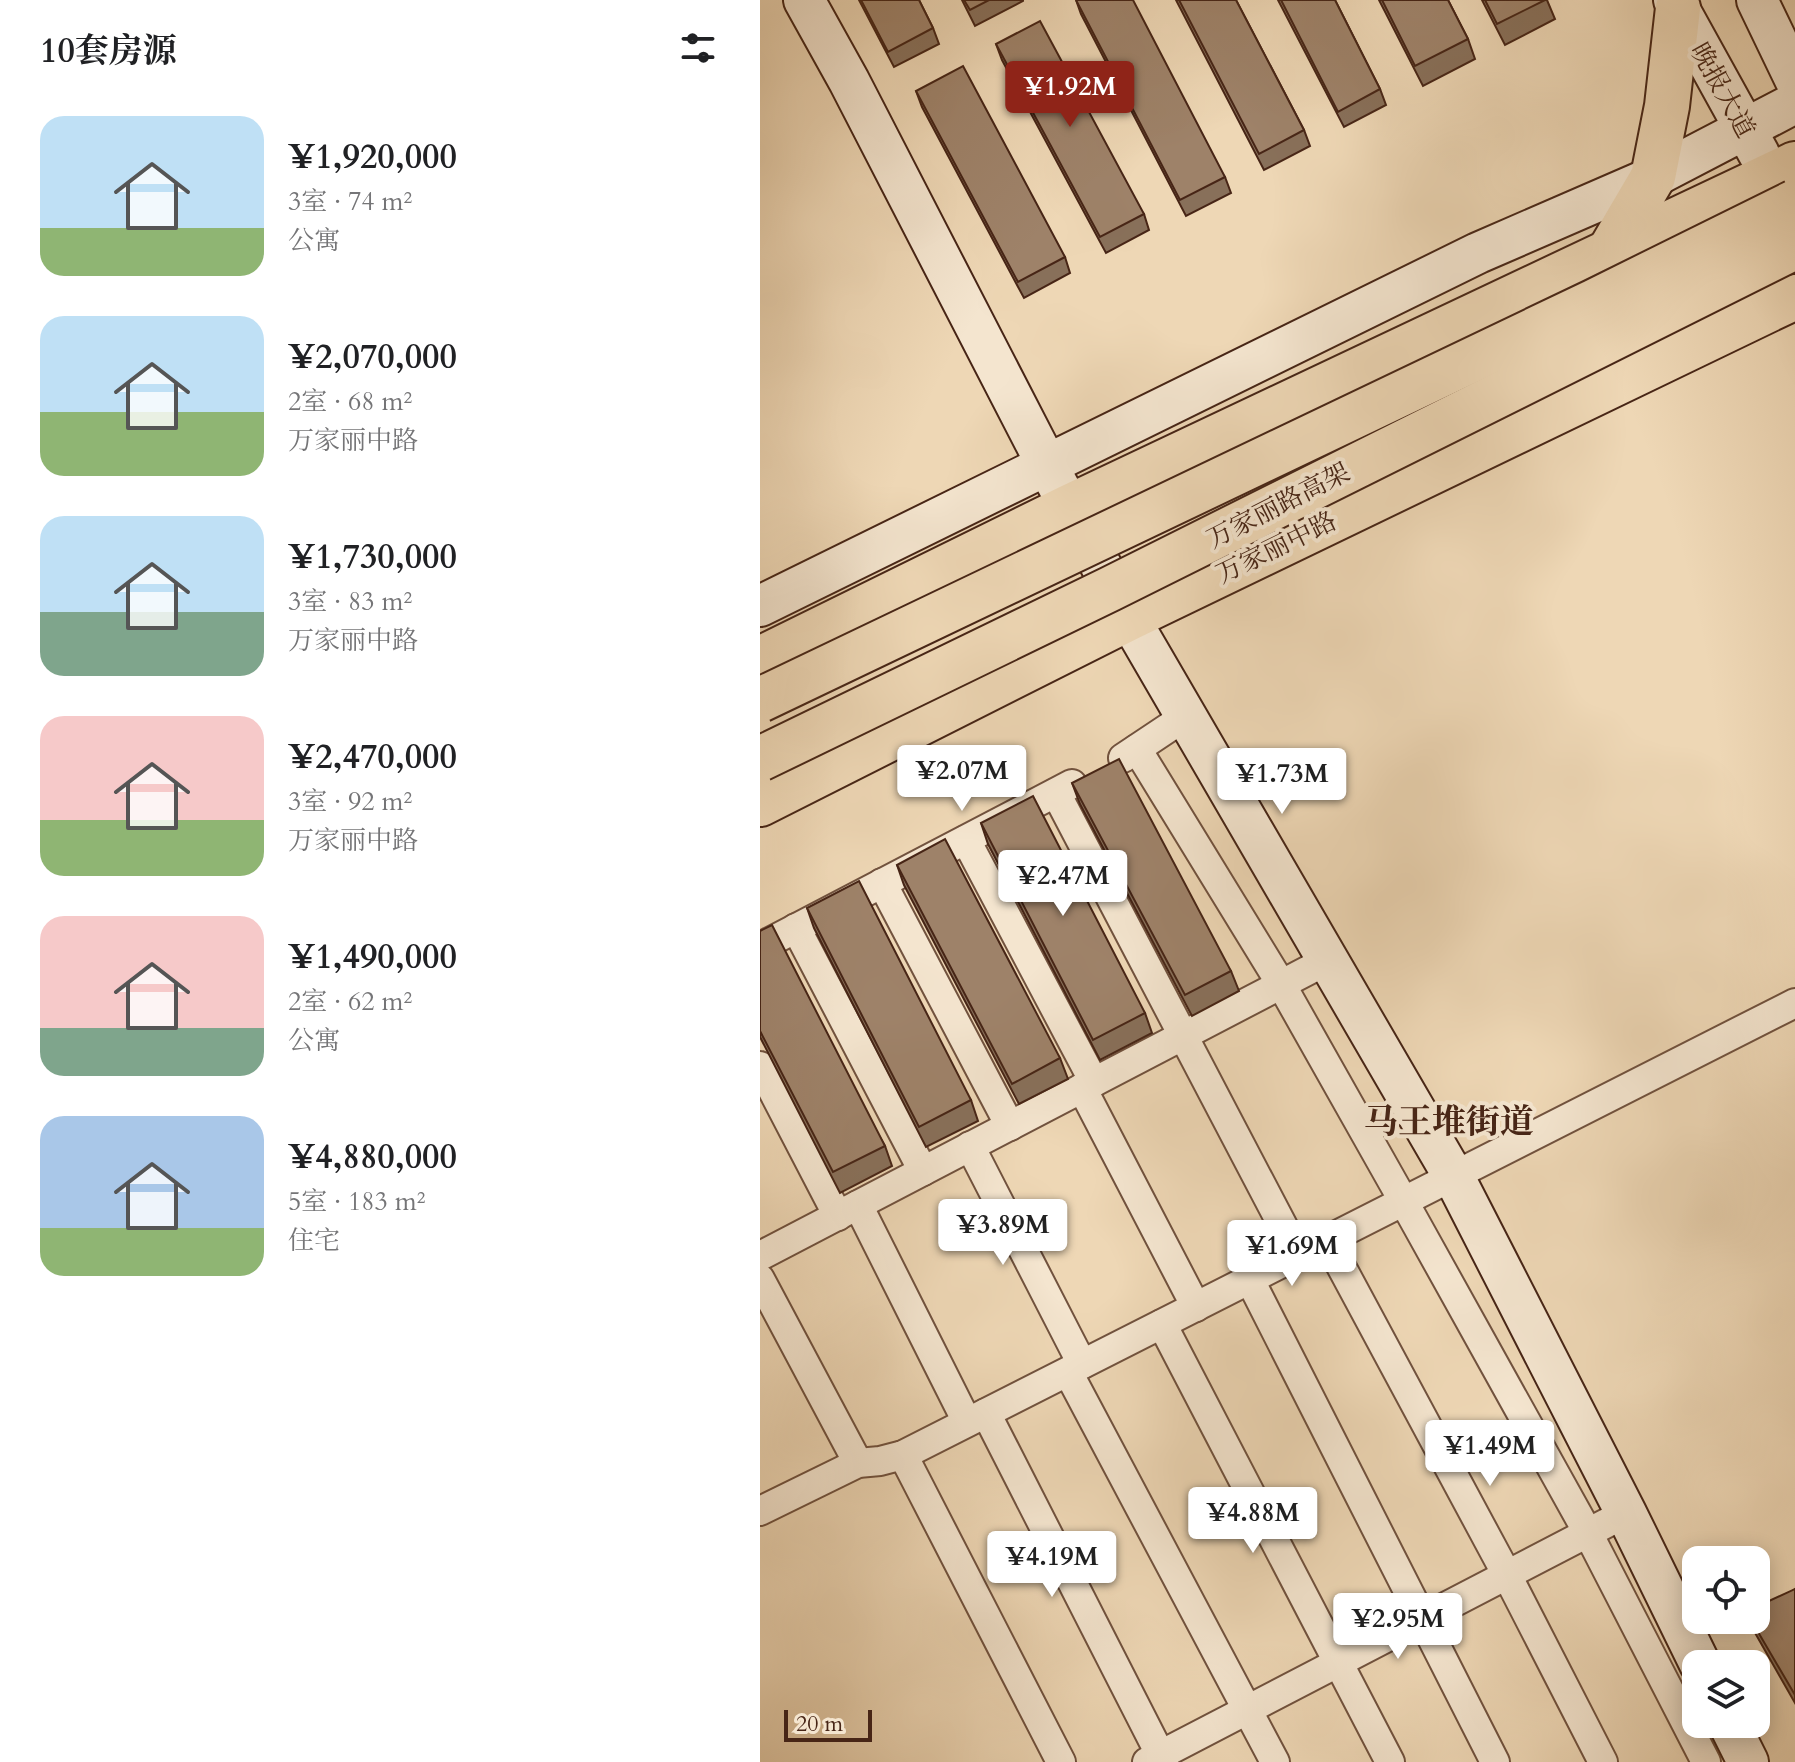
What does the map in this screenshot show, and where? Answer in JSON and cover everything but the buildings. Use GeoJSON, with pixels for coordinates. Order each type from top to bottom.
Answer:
{"type":"FeatureCollection","features":[{"type":"Feature","properties":{"kind":"main road"},"geometry":{"type":"LineString","coordinates":[[1609,252],[1653,177],[1667,106],[1676,4]]}},
{"type":"Feature","properties":{"kind":"main road"},"geometry":{"type":"LineString","coordinates":[[760,659],[1069,507],[1609,252],[1787,180]]}},
{"type":"Feature","properties":{"kind":"main road","name":"万家丽路高架"},"geometry":{"type":"LineString","coordinates":[[760,700],[1593,302],[1787,180]]}},
{"type":"Feature","properties":{"kind":"main road","name":"万家丽路高架"},"geometry":{"type":"LineString","coordinates":[[760,759],[1110,589],[1795,247]]}},
{"type":"Feature","properties":{"kind":"main road","name":"万家丽中路"},"geometry":{"type":"LineString","coordinates":[[760,804],[1129,618],[1795,297]]}},
{"type":"Feature","properties":{"kind":"street"},"geometry":{"type":"LineString","coordinates":[[804,0],[1129,618],[1454,1177],[1693,1650]]}},
{"type":"Feature","properties":{"kind":"street"},"geometry":{"type":"LineString","coordinates":[[1757,0],[1795,79]]}},
{"type":"Feature","properties":{"kind":"street","name":"晚报大道"},"geometry":{"type":"LineString","coordinates":[[1676,4],[1745,130],[1787,180],[1795,222]]}},
{"type":"Feature","properties":{"kind":"street"},"geometry":{"type":"LineString","coordinates":[[760,606],[1478,253],[1653,177],[1795,103]]}},
{"type":"Feature","properties":{"kind":"street"},"geometry":{"type":"LineString","coordinates":[[760,947],[1056,793],[1137,749],[1186,716]]}},
{"type":"Feature","properties":{"kind":"street"},"geometry":{"type":"LineString","coordinates":[[1137,749],[1281,984],[1404,1202],[1588,1533],[1706,1762]]}},
{"type":"Feature","properties":{"kind":"street"},"geometry":{"type":"LineString","coordinates":[[1056,793],[1298,1255]]}},
{"type":"Feature","properties":{"kind":"street"},"geometry":{"type":"LineString","coordinates":[[966,840],[1196,1307]]}},
{"type":"Feature","properties":{"kind":"street"},"geometry":{"type":"LineString","coordinates":[[882,883],[1010,1126]]}},
{"type":"Feature","properties":{"kind":"street"},"geometry":{"type":"LineString","coordinates":[[796,928],[923,1171]]}},
{"type":"Feature","properties":{"kind":"street"},"geometry":{"type":"LineString","coordinates":[[760,1256],[1328,960]]}},
{"type":"Feature","properties":{"kind":"street"},"geometry":{"type":"LineString","coordinates":[[764,1500],[858,1463],[903,1455],[1795,1003]]}},
{"type":"Feature","properties":{"kind":"street"},"geometry":{"type":"LineString","coordinates":[[760,1066],[976,1418],[1157,1760],[1248,1709],[1626,1513]]}},
{"type":"Feature","properties":{"kind":"street"},"geometry":{"type":"LineString","coordinates":[[970,1146],[1075,1368],[1275,1762]]}},
{"type":"Feature","properties":{"kind":"street"},"geometry":{"type":"LineString","coordinates":[[1327,1240],[1507,1575],[1603,1762]]}},
{"type":"Feature","properties":{"kind":"street"},"geometry":{"type":"LineString","coordinates":[[760,1279],[858,1463]]}},
{"type":"Feature","properties":{"kind":"street"},"geometry":{"type":"LineString","coordinates":[[1250,1280],[1495,1762]]}},
{"type":"Feature","properties":{"kind":"street"},"geometry":{"type":"LineString","coordinates":[[1162,1324],[1390,1762]]}},
{"type":"Feature","properties":{"kind":"street"},"geometry":{"type":"LineString","coordinates":[[903,1455],[1061,1762]]}},
{"type":"Feature","properties":{"kind":"street"},"geometry":{"type":"LineString","coordinates":[[1736,1738],[1748,1762]]}},
{"type":"Feature","properties":{"kind":"district","name":"马王堆街道"},"geometry":{"type":"Point","coordinates":[1449,1121]}}]}
